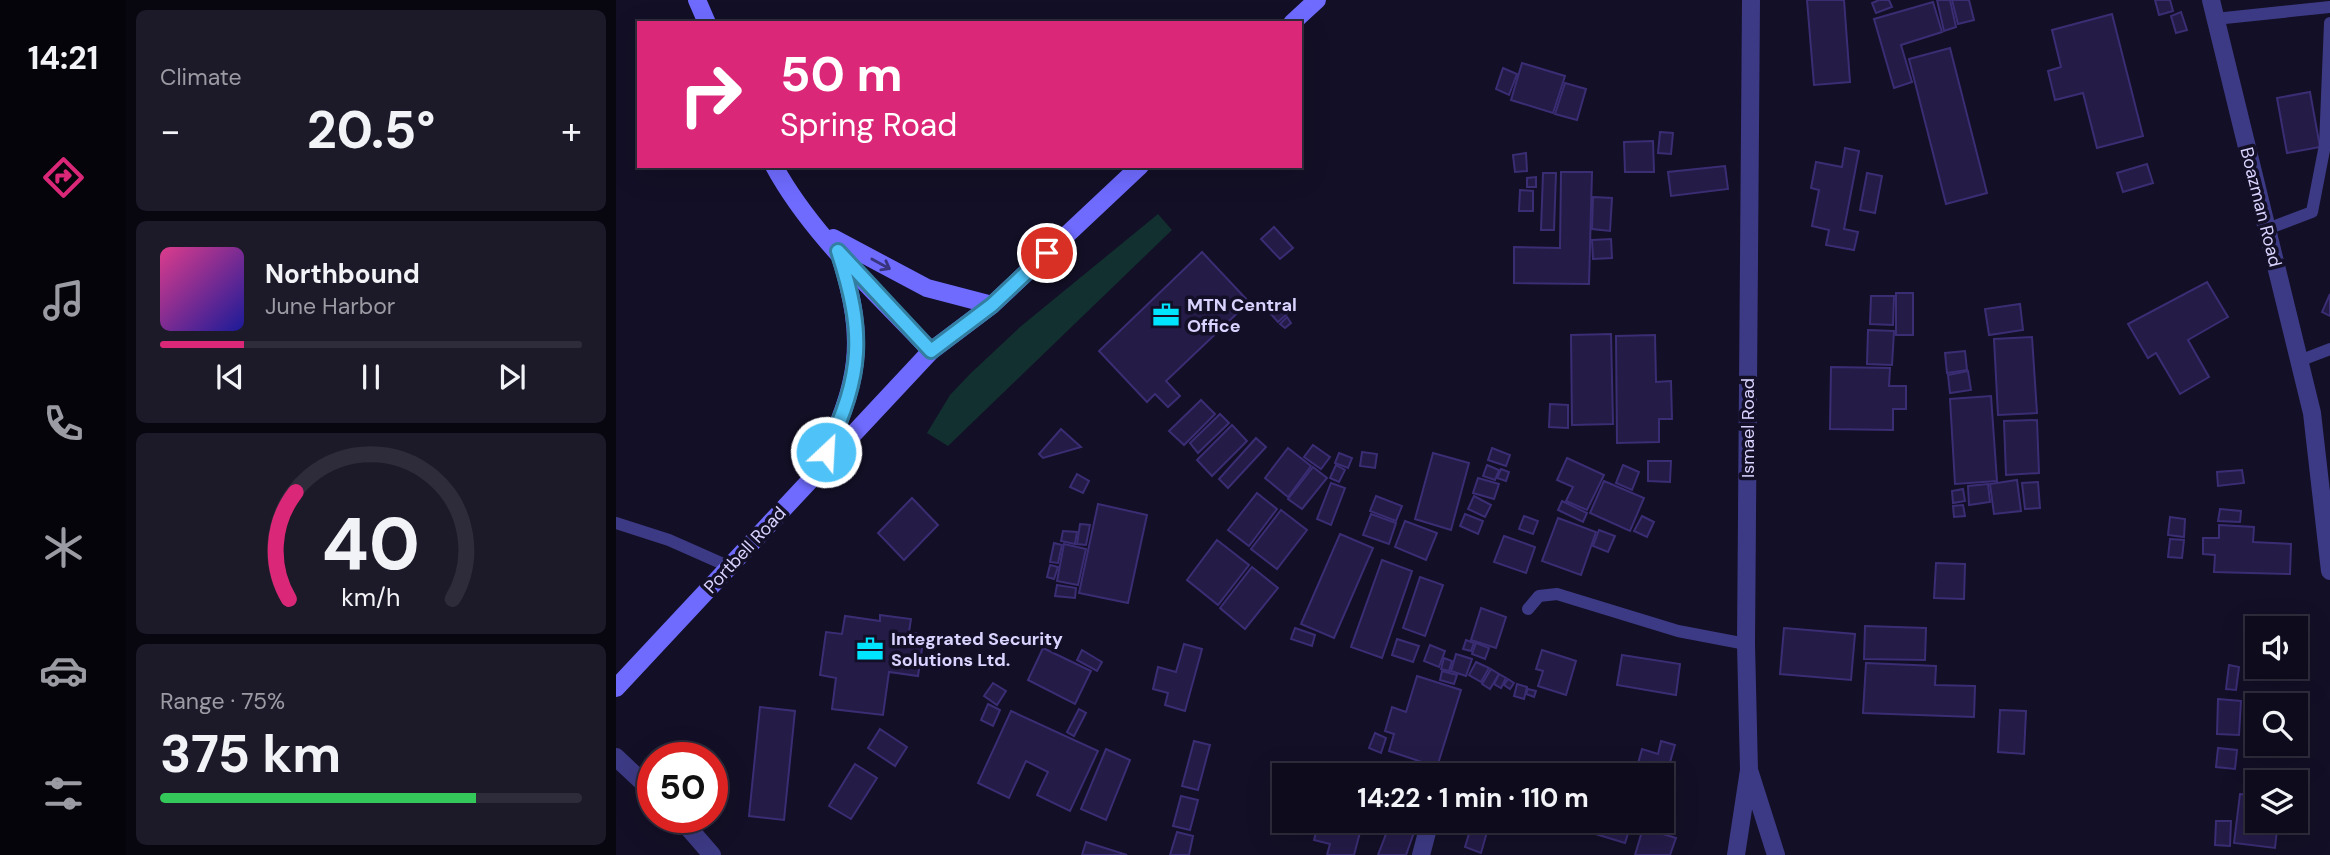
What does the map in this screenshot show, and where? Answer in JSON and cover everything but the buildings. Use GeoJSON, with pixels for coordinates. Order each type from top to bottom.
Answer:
{"type":"FeatureCollection","features":[{"type":"Feature","properties":{"kind":"main road"},"geometry":{"type":"LineString","coordinates":[[697,0],[706,21]]}},
{"type":"Feature","properties":{"kind":"main road"},"geometry":{"type":"LineString","coordinates":[[1294,21],[1317,0]]}},
{"type":"Feature","properties":{"kind":"main road"},"geometry":{"type":"LineString","coordinates":[[775,168],[788,192],[821,232],[931,351]]}},
{"type":"Feature","properties":{"kind":"main road","name":"Portbell Road"},"geometry":{"type":"LineString","coordinates":[[616,688],[931,351],[992,305],[1138,168]]}},
{"type":"Feature","properties":{"kind":"main road"},"geometry":{"type":"LineString","coordinates":[[821,232],[927,288],[992,305]]}},
{"type":"Feature","properties":{"kind":"main road"},"geometry":{"type":"LineString","coordinates":[[816,474],[846,408],[856,373],[856,321],[838,251]]}},
{"type":"Feature","properties":{"kind":"street","name":"Ismael Road"},"geometry":{"type":"LineString","coordinates":[[1736,855],[1749,771],[1746,644],[1751,0]]}},
{"type":"Feature","properties":{"kind":"street","name":"Boazman Road"},"geometry":{"type":"LineString","coordinates":[[2211,0],[2312,413],[2330,571]]}},
{"type":"Feature","properties":{"kind":"street"},"geometry":{"type":"LineString","coordinates":[[616,757],[637,777]]}},
{"type":"Feature","properties":{"kind":"street"},"geometry":{"type":"LineString","coordinates":[[1749,771],[1776,855]]}},
{"type":"Feature","properties":{"kind":"street"},"geometry":{"type":"LineString","coordinates":[[693,833],[712,855]]}},
{"type":"Feature","properties":{"kind":"street"},"geometry":{"type":"LineString","coordinates":[[1421,855],[1427,833]]}},
{"type":"Feature","properties":{"kind":"lane"},"geometry":{"type":"LineString","coordinates":[[2216,19],[2330,7]]}},
{"type":"Feature","properties":{"kind":"lane"},"geometry":{"type":"LineString","coordinates":[[2267,229],[2312,212],[2325,145],[2330,23]]}},
{"type":"Feature","properties":{"kind":"lane"},"geometry":{"type":"LineString","coordinates":[[2299,361],[2330,349]]}},
{"type":"Feature","properties":{"kind":"lane"},"geometry":{"type":"LineString","coordinates":[[616,523],[668,540],[730,567]]}},
{"type":"Feature","properties":{"kind":"lane"},"geometry":{"type":"LineString","coordinates":[[1528,610],[1539,596],[1557,594],[1678,631],[1746,644]]}},
{"type":"Feature","properties":{"kind":"green space"},"geometry":{"type":"Polygon","coordinates":[[[1158,214],[1172,230],[948,446],[927,433],[950,395],[971,373],[1020,327],[1158,214]]]}},
{"type":"Feature","properties":{"kind":"place","name":"MTN Central Office"},"geometry":{"type":"Point","coordinates":[1166,315]}},
{"type":"Feature","properties":{"kind":"place","name":"Integrated Security Solutions Ltd."},"geometry":{"type":"Point","coordinates":[870,649]}},
{"type":"Feature","properties":{"kind":"route"},"geometry":{"type":"LineString","coordinates":[[826,452],[846,408],[856,373],[858,343],[850,292],[838,251],[931,351],[992,305],[1047,253]]}}]}
